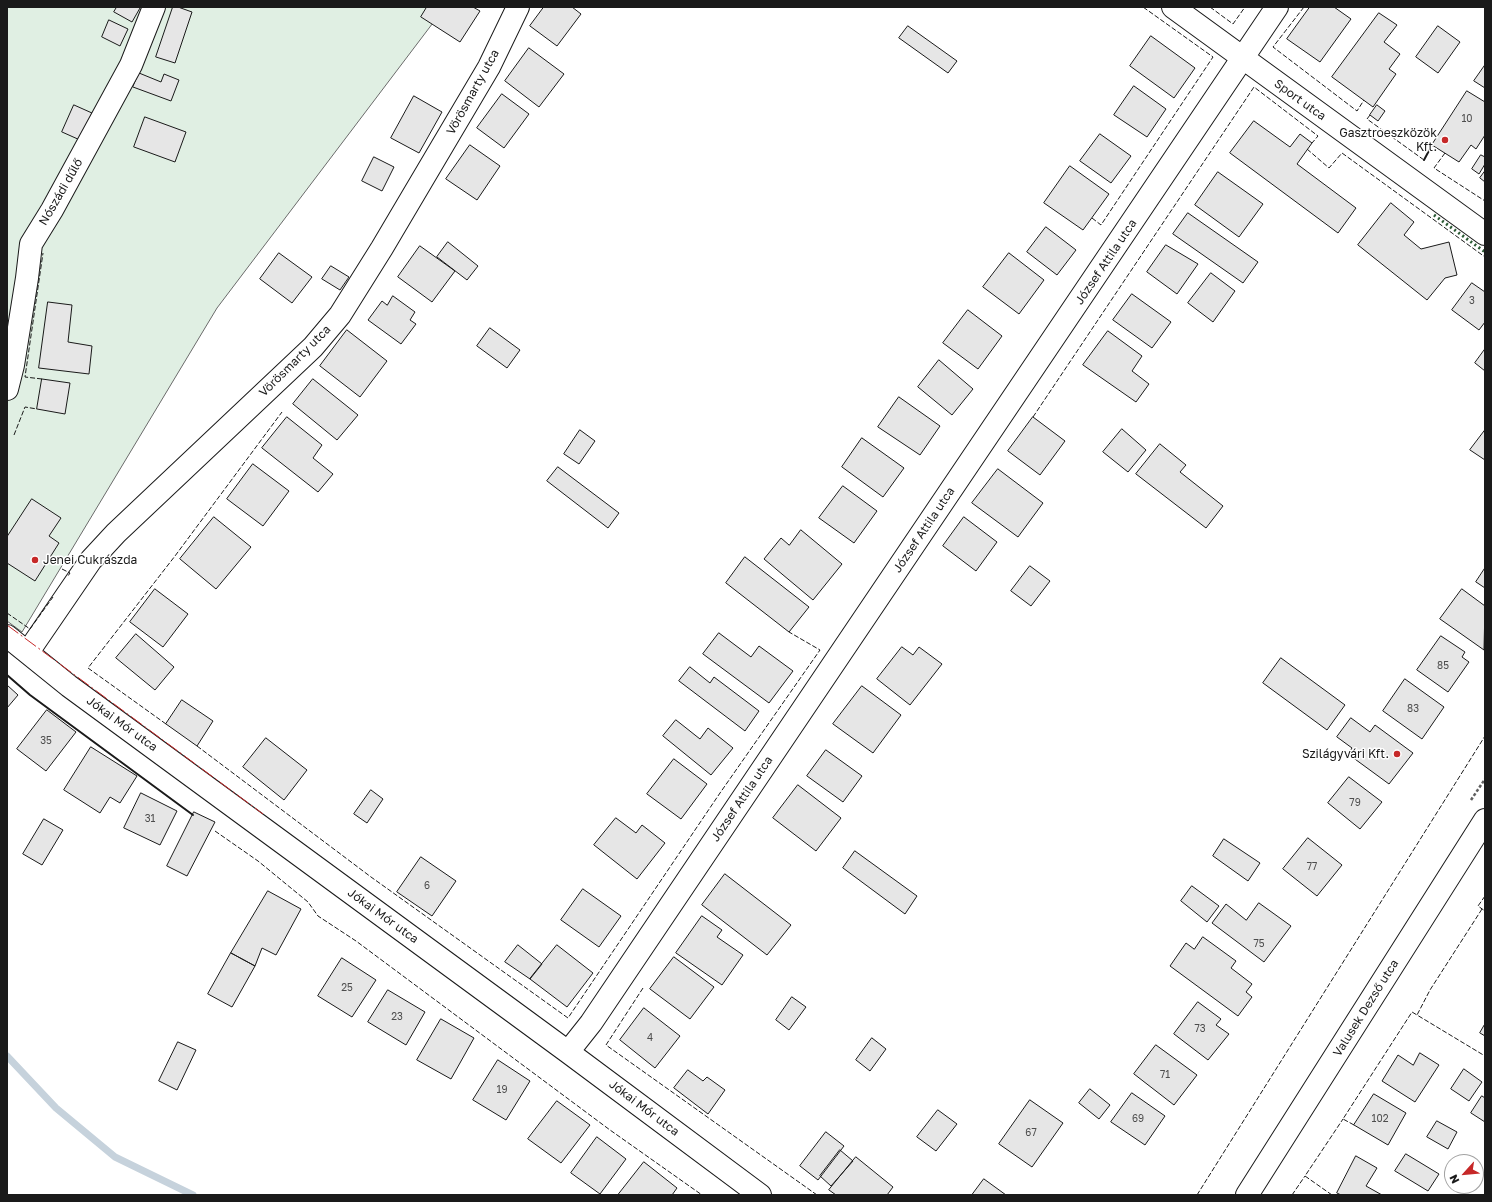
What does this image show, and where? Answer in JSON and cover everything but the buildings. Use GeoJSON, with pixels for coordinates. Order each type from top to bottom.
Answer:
{"type":"FeatureCollection","features":[{"type":"Feature","properties":{"kind":"street","name":"Nószádi dűlő"},"geometry":{"type":"LineString","coordinates":[[7,388],[13,365],[31,244],[52,210],[131,65],[154,7]]}},
{"type":"Feature","properties":{"kind":"street","name":"Vörösmarty utca"},"geometry":{"type":"LineString","coordinates":[[28,652],[91,560],[116,533],[313,347],[340,315],[382,248],[488,67],[518,7]]}},
{"type":"Feature","properties":{"kind":"street","name":"Sport utca"},"geometry":{"type":"LineString","coordinates":[[1173,7],[1485,234]]}},
{"type":"Feature","properties":{"kind":"street","name":"József Attila utca"},"geometry":{"type":"LineString","coordinates":[[568,1052],[600,1009],[1277,7]]}},
{"type":"Feature","properties":{"kind":"street","name":"Jókai Mór utca"},"geometry":{"type":"LineString","coordinates":[[7,636],[69,686],[568,1052],[760,1195]]}},
{"type":"Feature","properties":{"kind":"street","name":"Valusek Dezső utca"},"geometry":{"type":"LineString","coordinates":[[1247,1195],[1485,820]]}},
{"type":"Feature","properties":{"kind":"green space"},"geometry":{"type":"Polygon","coordinates":[[[7,7],[445,7],[217,308],[22,632],[7,621],[7,7]]]}},
{"type":"Feature","properties":{"kind":"waterway"},"geometry":{"type":"LineString","coordinates":[[7,1056],[56,1108],[115,1157],[193,1195]]}},
{"type":"Feature","properties":{"kind":"hedge"},"geometry":{"type":"LineString","coordinates":[[1434,215],[1485,252]]}},
{"type":"Feature","properties":{"kind":"fence"},"geometry":{"type":"LineString","coordinates":[[1092,218],[1101,225],[1213,57],[1143,7]]}},
{"type":"Feature","properties":{"kind":"fence"},"geometry":{"type":"LineString","coordinates":[[1210,7],[1233,24],[1245,7]]}},
{"type":"Feature","properties":{"kind":"fence"},"geometry":{"type":"LineString","coordinates":[[1304,7],[1273,47],[1357,111],[1364,100]]}},
{"type":"Feature","properties":{"kind":"fence"},"geometry":{"type":"LineString","coordinates":[[1033,417],[1254,87],[1318,136],[1312,143]]}},
{"type":"Feature","properties":{"kind":"fence"},"geometry":{"type":"LineString","coordinates":[[1370,115],[1367,119],[1424,160]]}},
{"type":"Feature","properties":{"kind":"fence"},"geometry":{"type":"LineString","coordinates":[[1307,149],[1329,168],[1342,153],[1485,257]]}},
{"type":"Feature","properties":{"kind":"fence"},"geometry":{"type":"LineString","coordinates":[[1445,153],[1434,168],[1485,201]]}},
{"type":"Feature","properties":{"kind":"fence"},"geometry":{"type":"LineString","coordinates":[[42,379],[25,377],[43,253]]}},
{"type":"Feature","properties":{"kind":"fence"},"geometry":{"type":"LineString","coordinates":[[14,435],[25,407],[37,409]]}},
{"type":"Feature","properties":{"kind":"fence"},"geometry":{"type":"LineString","coordinates":[[166,724],[88,668],[175,556],[282,412]]}},
{"type":"Feature","properties":{"kind":"fence"},"geometry":{"type":"LineString","coordinates":[[62,569],[70,573],[68,576]]}},
{"type":"Feature","properties":{"kind":"fence"},"geometry":{"type":"LineString","coordinates":[[7,613],[30,629],[53,597]]}},
{"type":"Feature","properties":{"kind":"fence"},"geometry":{"type":"LineString","coordinates":[[197,746],[371,877],[568,1018],[720,793],[820,650],[789,632]]}},
{"type":"Feature","properties":{"kind":"fence"},"geometry":{"type":"LineString","coordinates":[[1197,1195],[1485,736]]}},
{"type":"Feature","properties":{"kind":"fence"},"geometry":{"type":"LineString","coordinates":[[215,831],[258,861],[308,902],[318,916],[356,941],[610,1130],[702,1195]]}},
{"type":"Feature","properties":{"kind":"fence"},"geometry":{"type":"LineString","coordinates":[[1485,896],[1478,906],[1485,911]]}},
{"type":"Feature","properties":{"kind":"fence"},"geometry":{"type":"LineString","coordinates":[[1482,909],[1430,990],[1417,1015],[1485,1056]]}},
{"type":"Feature","properties":{"kind":"fence"},"geometry":{"type":"LineString","coordinates":[[643,988],[606,1045],[817,1195]]}},
{"type":"Feature","properties":{"kind":"fence"},"geometry":{"type":"LineString","coordinates":[[1354,1125],[1343,1119],[1412,1012],[1417,1015]]}},
{"type":"Feature","properties":{"kind":"fence"},"geometry":{"type":"LineString","coordinates":[[1332,1195],[1305,1176],[1343,1119]]}},
{"type":"Feature","properties":{"kind":"fence"},"geometry":{"type":"LineString","coordinates":[[1292,1195],[1305,1176]]}},
{"type":"Feature","properties":{"kind":"wall"},"geometry":{"type":"LineString","coordinates":[[1424,160],[1432,145]]}},
{"type":"Feature","properties":{"kind":"wall"},"geometry":{"type":"LineString","coordinates":[[7,675],[30,695],[193,815]]}},
{"type":"Feature","properties":{"kind":"power"},"geometry":{"type":"LineString","coordinates":[[7,625],[263,814]]}},
{"type":"Feature","properties":{"kind":"place","name":"Gasztroeszközök Kft."},"geometry":{"type":"Point","coordinates":[1445,140]}},
{"type":"Feature","properties":{"kind":"place","name":"Jenei Cukrászda"},"geometry":{"type":"Point","coordinates":[35,560]}},
{"type":"Feature","properties":{"kind":"place","name":"Szilágyvári Kft."},"geometry":{"type":"Point","coordinates":[1397,754]}}]}
